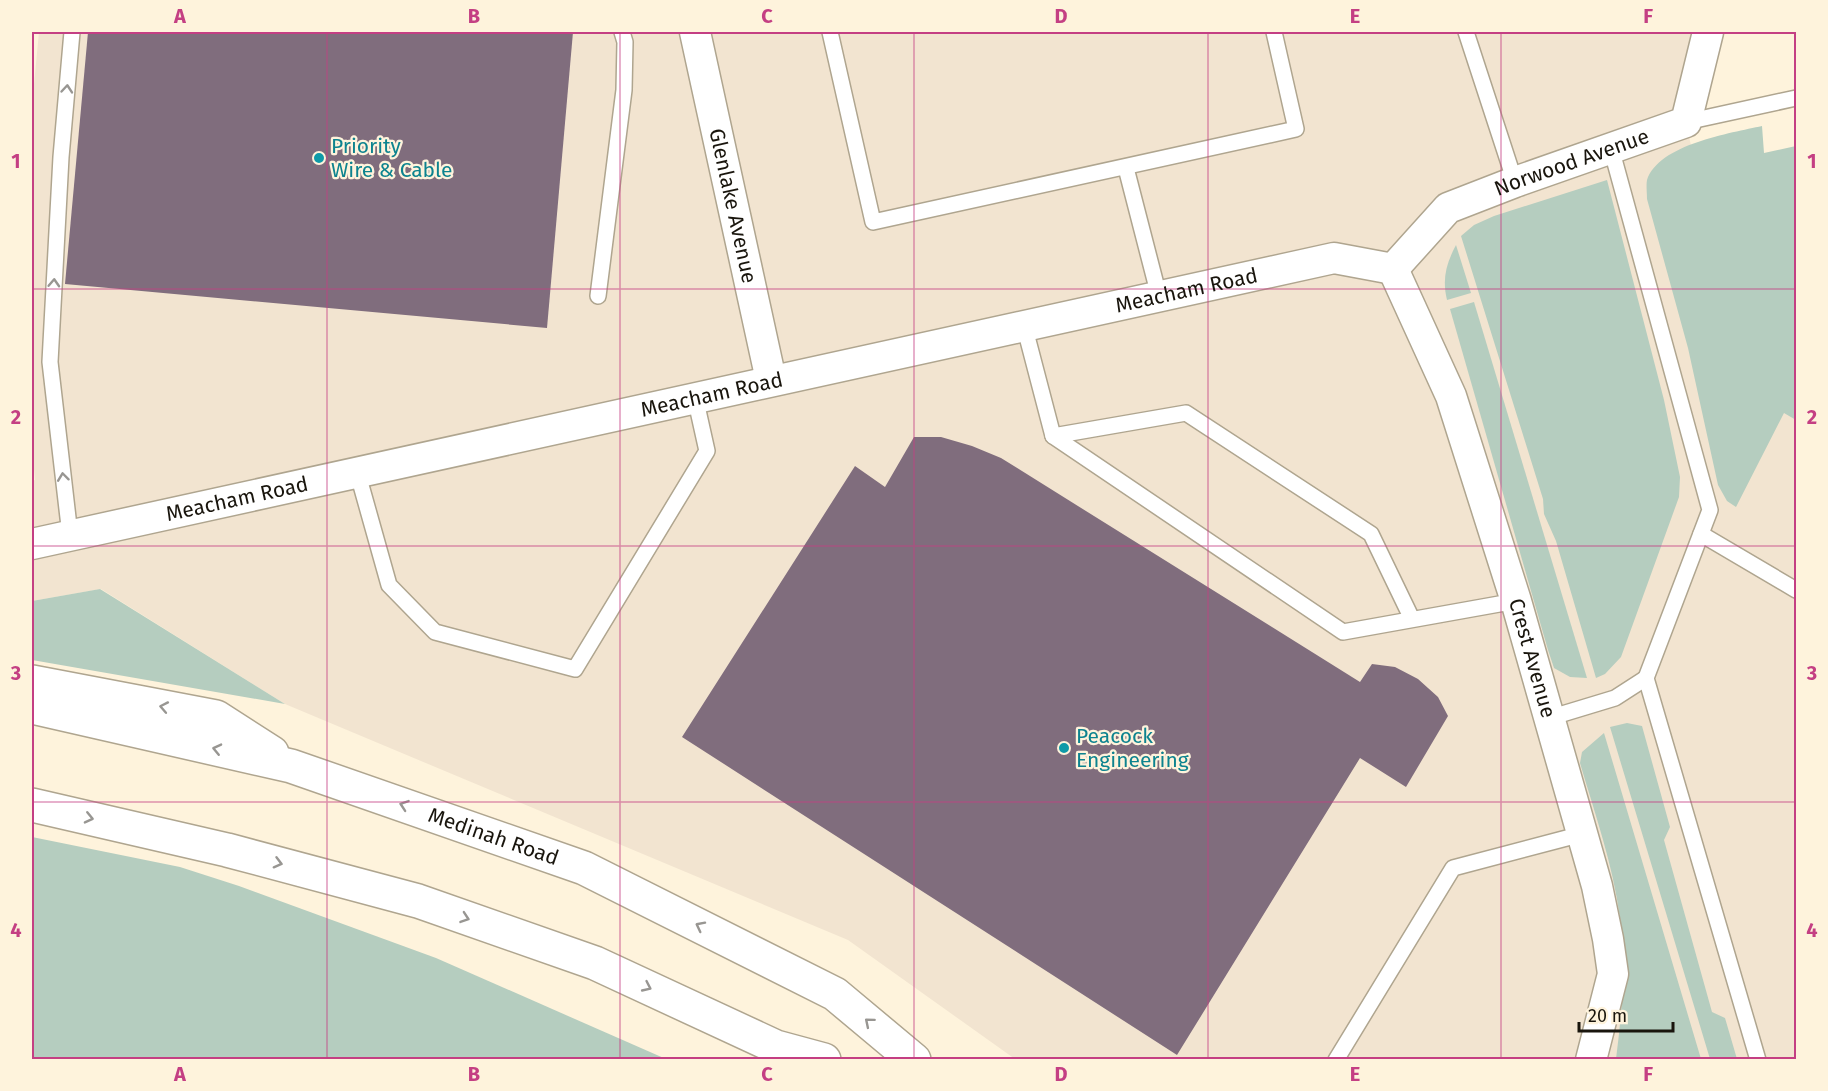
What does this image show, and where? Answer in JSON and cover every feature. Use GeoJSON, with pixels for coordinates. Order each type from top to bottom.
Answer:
{"type":"FeatureCollection","features":[{"type":"Feature","properties":{"kind":"main road"},"geometry":{"type":"LineString","coordinates":[[32,682],[216,717],[291,766]]}},
{"type":"Feature","properties":{"kind":"main road","name":"Medinah Road"},"geometry":{"type":"LineString","coordinates":[[32,707],[291,766],[584,868],[835,994],[914,1059]]}},
{"type":"Feature","properties":{"kind":"main road"},"geometry":{"type":"LineString","coordinates":[[32,805],[227,849],[418,901],[594,963],[776,1047],[824,1059]]}},
{"type":"Feature","properties":{"kind":"street","name":"Glenlake Avenue"},"geometry":{"type":"LineString","coordinates":[[695,32],[771,380]]}},
{"type":"Feature","properties":{"kind":"street"},"geometry":{"type":"LineString","coordinates":[[1686,122],[1708,32]]}},
{"type":"Feature","properties":{"kind":"street","name":"Norwood Avenue"},"geometry":{"type":"LineString","coordinates":[[1393,269],[1448,208],[1686,122]]}},
{"type":"Feature","properties":{"kind":"street","name":"Meacham Road"},"geometry":{"type":"LineString","coordinates":[[32,544],[1334,258],[1393,269]]}},
{"type":"Feature","properties":{"kind":"street","name":"Crest Avenue"},"geometry":{"type":"LineString","coordinates":[[1393,269],[1451,396],[1516,601],[1597,886],[1613,974],[1591,1059]]}},
{"type":"Feature","properties":{"kind":"lane"},"geometry":{"type":"LineString","coordinates":[[70,535],[50,362],[61,157],[72,32]]}},
{"type":"Feature","properties":{"kind":"lane"},"geometry":{"type":"LineString","coordinates":[[598,296],[624,90],[625,42],[622,32]]}},
{"type":"Feature","properties":{"kind":"lane"},"geometry":{"type":"LineString","coordinates":[[830,32],[873,222],[1296,129],[1274,32]]}},
{"type":"Feature","properties":{"kind":"lane"},"geometry":{"type":"LineString","coordinates":[[1466,32],[1515,182]]}},
{"type":"Feature","properties":{"kind":"lane"},"geometry":{"type":"LineString","coordinates":[[1686,122],[1797,98]]}},
{"type":"Feature","properties":{"kind":"lane"},"geometry":{"type":"LineString","coordinates":[[1549,718],[1615,698],[1646,678],[1710,510],[1611,148]]}},
{"type":"Feature","properties":{"kind":"lane"},"geometry":{"type":"LineString","coordinates":[[1126,168],[1159,296]]}},
{"type":"Feature","properties":{"kind":"lane"},"geometry":{"type":"LineString","coordinates":[[1024,325],[1053,436],[1344,632],[1516,601]]}},
{"type":"Feature","properties":{"kind":"lane"},"geometry":{"type":"LineString","coordinates":[[357,471],[389,585],[435,632],[574,669],[707,451],[695,397]]}},
{"type":"Feature","properties":{"kind":"lane"},"geometry":{"type":"LineString","coordinates":[[1053,436],[1186,413],[1371,534],[1412,619]]}},
{"type":"Feature","properties":{"kind":"lane"},"geometry":{"type":"LineString","coordinates":[[1701,534],[1797,590]]}},
{"type":"Feature","properties":{"kind":"lane"},"geometry":{"type":"LineString","coordinates":[[1646,678],[1758,1059]]}},
{"type":"Feature","properties":{"kind":"lane"},"geometry":{"type":"LineString","coordinates":[[1336,1059],[1454,868],[1582,834]]}},
{"type":"Feature","properties":{"kind":"shaded area"},"geometry":{"type":"Polygon","coordinates":[[[39,32],[1704,32],[1686,122],[1703,203],[1796,255],[1796,1059],[1015,1059],[848,940],[285,704],[101,589],[32,601],[32,481],[35,480],[32,447],[32,105],[39,32]]]}},
{"type":"Feature","properties":{"kind":"green space"},"geometry":{"type":"Polygon","coordinates":[[[1762,126],[1764,153],[1796,146],[1796,420],[1784,413],[1736,507],[1727,501],[1718,485],[1688,348],[1647,199],[1647,180],[1654,168],[1666,157],[1680,149],[1697,142],[1762,126]]]}},
{"type":"Feature","properties":{"kind":"green space"},"geometry":{"type":"Polygon","coordinates":[[[1607,180],[1664,400],[1680,477],[1679,497],[1621,657],[1605,674],[1596,678],[1556,541],[1544,514],[1543,499],[1461,236],[1474,225],[1494,216],[1607,180]]]}},
{"type":"Feature","properties":{"kind":"green space"},"geometry":{"type":"Polygon","coordinates":[[[1456,245],[1471,293],[1447,300],[1446,272],[1456,245]]]}},
{"type":"Feature","properties":{"kind":"green space"},"geometry":{"type":"Polygon","coordinates":[[[1474,302],[1587,678],[1570,677],[1554,668],[1548,650],[1450,309],[1474,302]]]}},
{"type":"Feature","properties":{"kind":"green space"},"geometry":{"type":"Polygon","coordinates":[[[100,589],[285,704],[32,660],[32,601],[100,589]]]}},
{"type":"Feature","properties":{"kind":"green space"},"geometry":{"type":"Polygon","coordinates":[[[1627,723],[1642,726],[1670,827],[1664,840],[1712,1012],[1725,1018],[1737,1059],[1710,1059],[1610,727],[1627,723]]]}},
{"type":"Feature","properties":{"kind":"green space"},"geometry":{"type":"Polygon","coordinates":[[[1604,733],[1701,1059],[1616,1059],[1622,989],[1623,953],[1620,918],[1608,859],[1580,763],[1582,752],[1604,733]]]}},
{"type":"Feature","properties":{"kind":"green space"},"geometry":{"type":"Polygon","coordinates":[[[32,837],[180,867],[239,886],[436,958],[666,1059],[32,1059],[32,837]]]}},
{"type":"Feature","properties":{"kind":"building","name":"Priority Wire & Cable"},"geometry":{"type":"Polygon","coordinates":[[[88,32],[573,32],[547,328],[65,284],[88,32]]]}},
{"type":"Feature","properties":{"kind":"building","name":"Peacock Engineering"},"geometry":{"type":"Polygon","coordinates":[[[914,437],[941,437],[1001,458],[1360,682],[1372,664],[1395,667],[1418,679],[1438,697],[1448,716],[1406,787],[1360,758],[1177,1055],[682,737],[855,466],[885,487],[914,437]]]}},
{"type":"Feature","properties":{"kind":"place","name":"Priority Wire & Cable"},"geometry":{"type":"Point","coordinates":[319,158]}},
{"type":"Feature","properties":{"kind":"place","name":"Peacock Engineering"},"geometry":{"type":"Point","coordinates":[1064,748]}}]}
